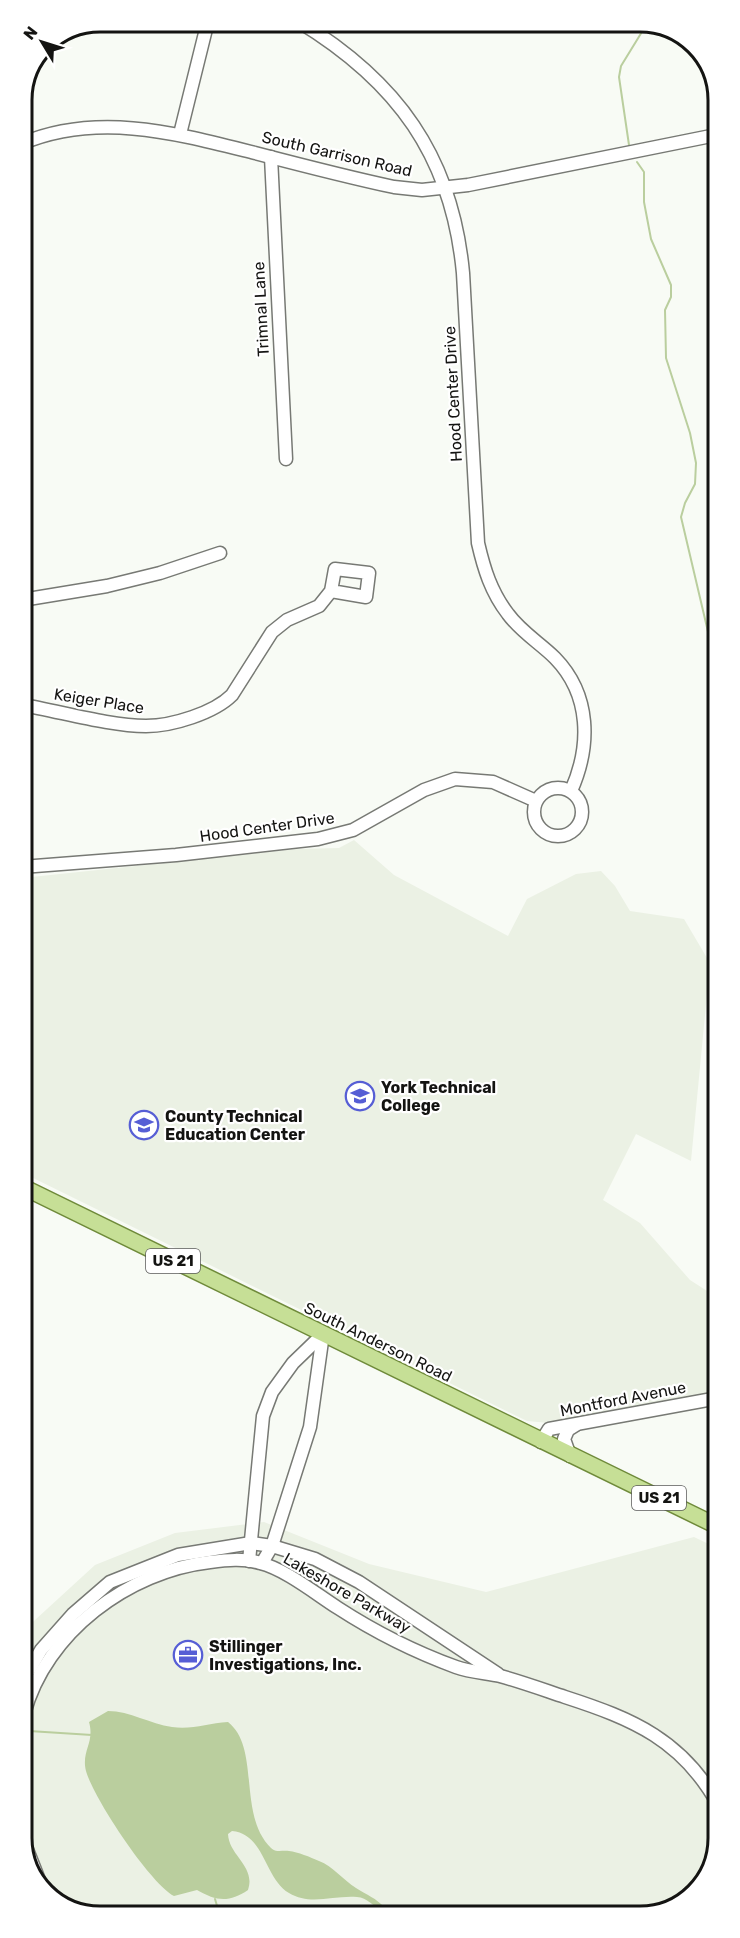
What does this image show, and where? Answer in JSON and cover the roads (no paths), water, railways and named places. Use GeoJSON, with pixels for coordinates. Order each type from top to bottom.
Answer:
{"type":"FeatureCollection","features":[{"type":"Feature","properties":{"kind":"main road","name":"South Anderson Road"},"geometry":{"type":"LineString","coordinates":[[31,1191],[708,1522]]}},
{"type":"Feature","properties":{"kind":"street"},"geometry":{"type":"LineString","coordinates":[[180,134],[205,31]]}},
{"type":"Feature","properties":{"kind":"street","name":"Hood Center Drive"},"geometry":{"type":"LineString","coordinates":[[314,31],[348,54],[390,93],[423,139],[446,187],[458,230],[463,273],[478,543],[487,580],[508,615],[556,659],[577,690],[585,723],[586,743],[579,775],[571,791]]}},
{"type":"Feature","properties":{"kind":"street","name":"South Garrison Road"},"geometry":{"type":"LineString","coordinates":[[32,141],[56,133],[94,127],[142,128],[180,134],[394,187],[422,190],[708,137]]}},
{"type":"Feature","properties":{"kind":"street","name":"Trimnal Lane"},"geometry":{"type":"LineString","coordinates":[[271,157],[286,459]]}},
{"type":"Feature","properties":{"kind":"street"},"geometry":{"type":"LineString","coordinates":[[32,598],[106,586],[160,573],[220,552]]}},
{"type":"Feature","properties":{"kind":"street","name":"Keiger Place"},"geometry":{"type":"LineString","coordinates":[[32,707],[145,726],[205,713],[224,703],[232,695],[272,632],[287,620],[319,606],[331,591]]}},
{"type":"Feature","properties":{"kind":"street","name":"Hood Center Drive"},"geometry":{"type":"LineString","coordinates":[[32,866],[176,855],[318,839],[353,830],[424,790],[455,779],[493,782],[536,801]]}},
{"type":"Feature","properties":{"kind":"street"},"geometry":{"type":"LineString","coordinates":[[555,787],[571,791],[581,802],[582,818],[573,831],[566,835],[550,835],[537,825],[533,809],[536,801],[540,794],[555,787]]}},
{"type":"Feature","properties":{"kind":"street"},"geometry":{"type":"LineString","coordinates":[[255,1562],[251,1543],[262,1416],[272,1392],[293,1363],[323,1334]]}},
{"type":"Feature","properties":{"kind":"street"},"geometry":{"type":"LineString","coordinates":[[31,1696],[52,1657],[81,1622],[120,1592],[146,1579],[186,1565],[255,1562],[272,1545],[310,1427],[323,1334]]}},
{"type":"Feature","properties":{"kind":"street","name":"Montford Avenue"},"geometry":{"type":"LineString","coordinates":[[541,1442],[549,1429],[708,1400]]}},
{"type":"Feature","properties":{"kind":"street"},"geometry":{"type":"LineString","coordinates":[[570,1456],[564,1438],[568,1430],[577,1424]]}},
{"type":"Feature","properties":{"kind":"street","name":"Lakeshore Parkway"},"geometry":{"type":"LineString","coordinates":[[31,1669],[41,1650],[73,1614],[110,1582],[178,1555],[251,1543],[272,1545],[315,1559],[359,1582],[501,1677]]}},
{"type":"Feature","properties":{"kind":"street","name":"Lakeshore Parkway"},"geometry":{"type":"LineString","coordinates":[[255,1562],[395,1642],[457,1668],[501,1677],[609,1711],[657,1735],[678,1752],[708,1786]]}},
{"type":"Feature","properties":{"kind":"waterway"},"geometry":{"type":"LineString","coordinates":[[629,145],[619,77],[621,66],[642,32]]}},
{"type":"Feature","properties":{"kind":"waterway"},"geometry":{"type":"LineString","coordinates":[[637,162],[644,172],[644,202],[651,239],[671,285],[671,297],[665,310],[666,358],[690,433],[696,463],[695,484],[681,517],[708,632]]}},
{"type":"Feature","properties":{"kind":"waterway"},"geometry":{"type":"LineString","coordinates":[[31,1731],[92,1735]]}},
{"type":"Feature","properties":{"kind":"waterway"},"geometry":{"type":"LineString","coordinates":[[215,1899],[217,1906]]}},
{"type":"Feature","properties":{"kind":"place","name":"York Technical College"},"geometry":{"type":"Point","coordinates":[360,1096]}},
{"type":"Feature","properties":{"kind":"place","name":"County Technical Education Center"},"geometry":{"type":"Point","coordinates":[144,1125]}},
{"type":"Feature","properties":{"kind":"place","name":"Stillinger Investigations, Inc."},"geometry":{"type":"Point","coordinates":[188,1655]}}]}
